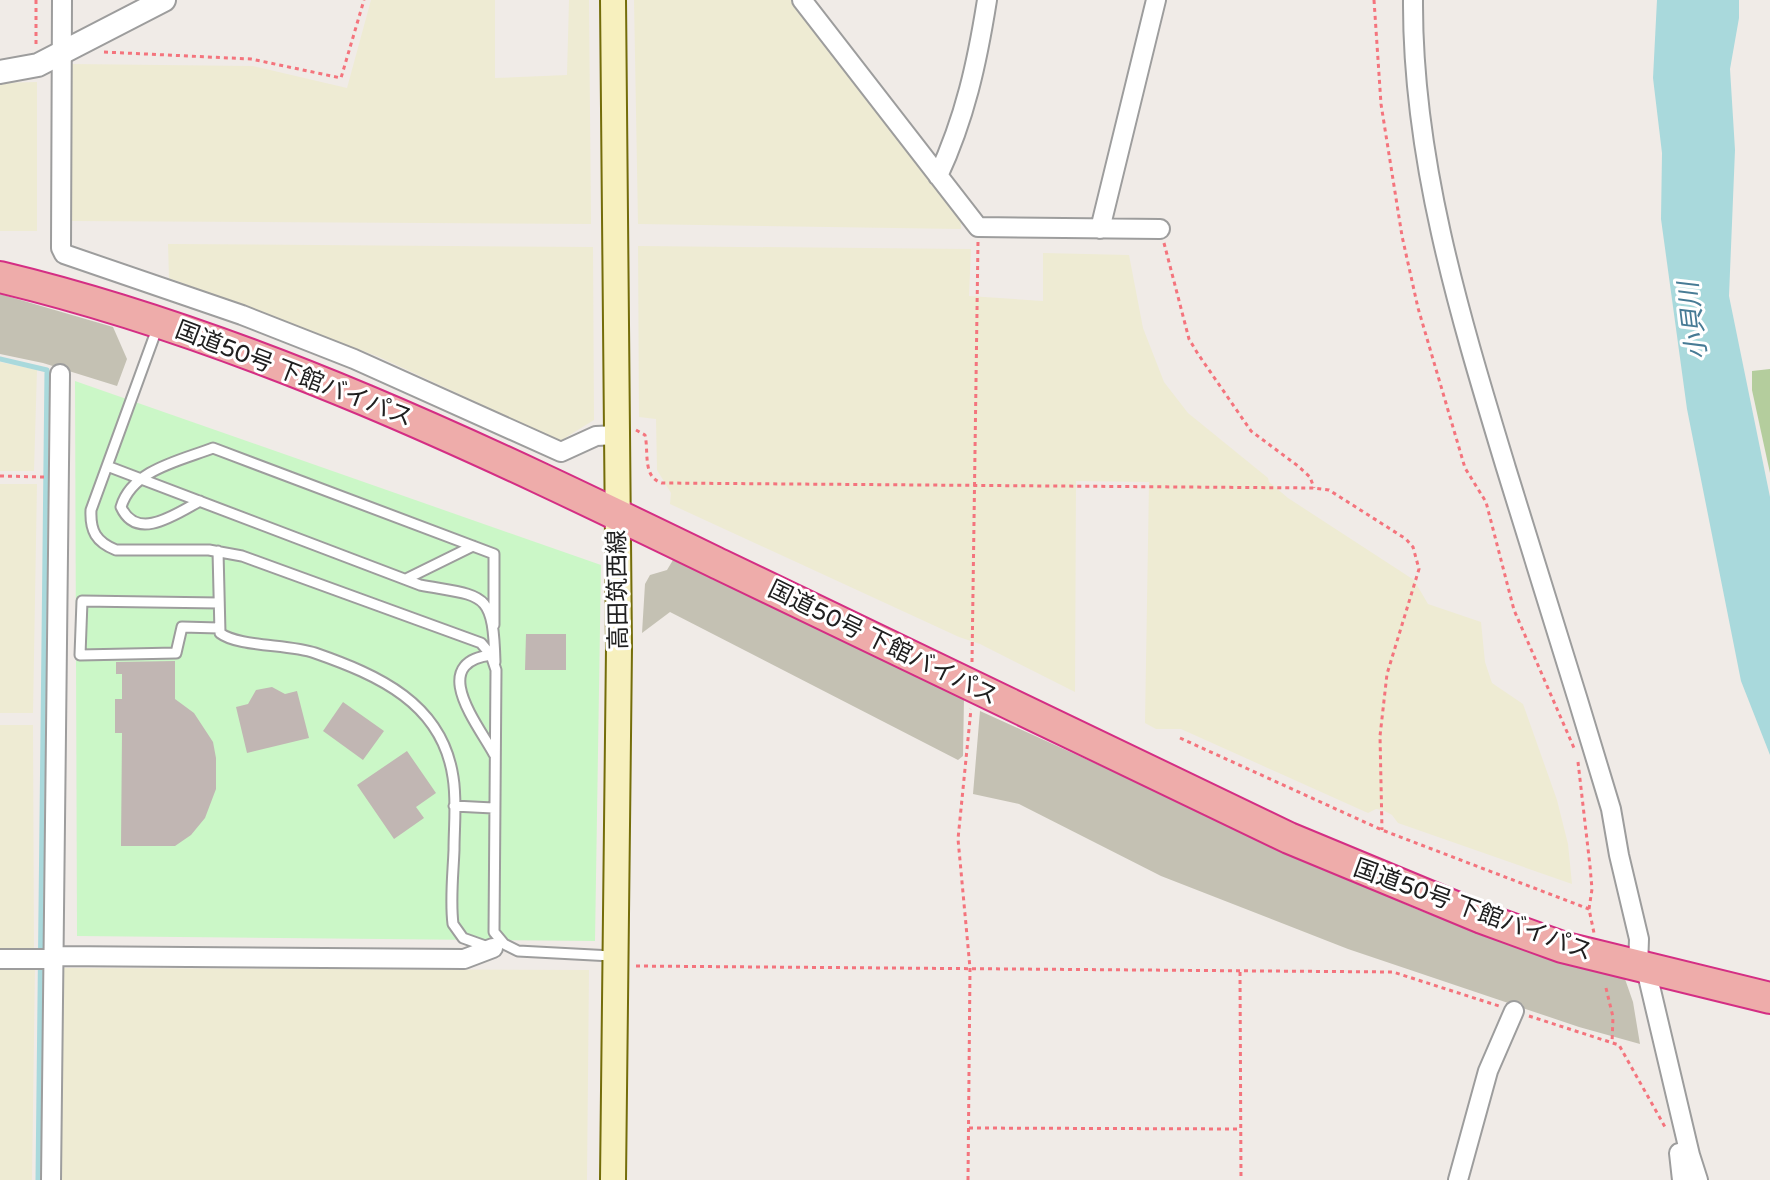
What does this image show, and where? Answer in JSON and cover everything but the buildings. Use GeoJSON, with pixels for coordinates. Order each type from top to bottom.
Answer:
{"type":"FeatureCollection","features":[{"type":"Feature","properties":{"kind":"highway","name":"国道50号 下館バイパス"},"geometry":{"type":"LineString","coordinates":[[0,277],[63,292],[159,323],[378,404],[617,514],[1289,838],[1495,923],[1562,947],[1770,998]]}},
{"type":"Feature","properties":{"kind":"main road","name":"高田筑西線"},"geometry":{"type":"LineString","coordinates":[[613,0],[617,514],[617,961],[613,1180]]}},
{"type":"Feature","properties":{"kind":"street"},"geometry":{"type":"LineString","coordinates":[[62,0],[69,51],[61,248],[64,254],[242,315],[354,359],[561,452],[596,436],[616,431]]}},
{"type":"Feature","properties":{"kind":"street"},"geometry":{"type":"LineString","coordinates":[[0,72],[38,65],[164,0]]}},
{"type":"Feature","properties":{"kind":"street"},"geometry":{"type":"LineString","coordinates":[[802,0],[978,227],[1160,229]]}},
{"type":"Feature","properties":{"kind":"street"},"geometry":{"type":"LineString","coordinates":[[938,176],[959,130],[978,59],[987,0]]}},
{"type":"Feature","properties":{"kind":"street"},"geometry":{"type":"LineString","coordinates":[[1100,229],[1156,0]]}},
{"type":"Feature","properties":{"kind":"street"},"geometry":{"type":"LineString","coordinates":[[1413,0],[1422,119],[1450,277],[1611,809],[1619,855],[1698,1180]]}},
{"type":"Feature","properties":{"kind":"street"},"geometry":{"type":"LineString","coordinates":[[51,1180],[48,958],[60,374]]}},
{"type":"Feature","properties":{"kind":"street"},"geometry":{"type":"LineString","coordinates":[[0,959],[464,959],[493,948]]}},
{"type":"Feature","properties":{"kind":"street"},"geometry":{"type":"LineString","coordinates":[[1458,1180],[1488,1071],[1514,1011]]}},
{"type":"Feature","properties":{"kind":"street"},"geometry":{"type":"LineString","coordinates":[[1679,1153],[1682,1180]]}},
{"type":"Feature","properties":{"kind":"lane"},"geometry":{"type":"LineString","coordinates":[[159,323],[91,510],[92,531],[103,545],[116,550],[218,551],[242,556],[481,643],[491,655],[496,670]]}},
{"type":"Feature","properties":{"kind":"lane"},"geometry":{"type":"LineString","coordinates":[[200,501],[148,525],[136,525],[125,517],[121,507],[125,494],[138,478],[213,448],[494,554],[494,932],[504,944],[518,951]]}},
{"type":"Feature","properties":{"kind":"lane"},"geometry":{"type":"LineString","coordinates":[[107,466],[420,585],[478,596],[486,605],[494,625]]}},
{"type":"Feature","properties":{"kind":"lane"},"geometry":{"type":"LineString","coordinates":[[406,579],[473,546]]}},
{"type":"Feature","properties":{"kind":"lane"},"geometry":{"type":"LineString","coordinates":[[218,551],[219,628],[225,637],[294,647],[383,680],[408,697],[429,718],[447,750],[454,778],[453,924],[463,938],[493,948],[617,961]]}},
{"type":"Feature","properties":{"kind":"lane"},"geometry":{"type":"LineString","coordinates":[[219,603],[82,601],[80,655],[176,653],[182,627],[219,628]]}},
{"type":"Feature","properties":{"kind":"lane"},"geometry":{"type":"LineString","coordinates":[[491,655],[478,656],[463,666],[458,676],[460,691],[494,754]]}},
{"type":"Feature","properties":{"kind":"lane"},"geometry":{"type":"LineString","coordinates":[[454,806],[493,808]]}},
{"type":"Feature","properties":{"kind":"path"},"geometry":{"type":"LineString","coordinates":[[36,0],[38,65]]}},
{"type":"Feature","properties":{"kind":"path"},"geometry":{"type":"LineString","coordinates":[[69,51],[251,59],[341,78],[364,0]]}},
{"type":"Feature","properties":{"kind":"path"},"geometry":{"type":"LineString","coordinates":[[1374,0],[1381,104],[1402,236],[1418,308],[1465,468],[1486,502],[1514,610],[1575,751],[1590,866],[1592,889],[1589,909],[1595,936]]}},
{"type":"Feature","properties":{"kind":"path"},"geometry":{"type":"LineString","coordinates":[[972,662],[978,227]]}},
{"type":"Feature","properties":{"kind":"path"},"geometry":{"type":"LineString","coordinates":[[1160,229],[1189,339],[1251,431],[1298,466],[1310,477],[1314,488]]}},
{"type":"Feature","properties":{"kind":"path"},"geometry":{"type":"LineString","coordinates":[[616,431],[634,429],[645,435],[648,472],[654,481],[662,483],[1329,490],[1406,539],[1417,557],[1418,579],[1394,647],[1383,702],[1380,736],[1382,830]]}},
{"type":"Feature","properties":{"kind":"path"},"geometry":{"type":"LineString","coordinates":[[0,476],[41,476]]}},
{"type":"Feature","properties":{"kind":"path"},"geometry":{"type":"LineString","coordinates":[[968,1180],[970,968],[958,839],[971,702]]}},
{"type":"Feature","properties":{"kind":"path"},"geometry":{"type":"LineString","coordinates":[[1180,738],[1382,830],[1589,909]]}},
{"type":"Feature","properties":{"kind":"path"},"geometry":{"type":"LineString","coordinates":[[617,961],[1393,972],[1619,1045],[1679,1153]]}},
{"type":"Feature","properties":{"kind":"path"},"geometry":{"type":"LineString","coordinates":[[1240,971],[1241,1180]]}},
{"type":"Feature","properties":{"kind":"path"},"geometry":{"type":"LineString","coordinates":[[1606,988],[1613,1017],[1612,1043]]}},
{"type":"Feature","properties":{"kind":"path"},"geometry":{"type":"LineString","coordinates":[[969,1128],[1241,1129]]}},
{"type":"Feature","properties":{"kind":"shaded area"},"geometry":{"type":"Polygon","coordinates":[[[371,0],[495,0],[495,78],[567,75],[569,0],[589,0],[591,224],[70,221],[71,64],[253,66],[347,88],[371,0]]]}},
{"type":"Feature","properties":{"kind":"shaded area"},"geometry":{"type":"Polygon","coordinates":[[[634,0],[795,0],[961,222],[961,229],[638,224],[634,0]]]}},
{"type":"Feature","properties":{"kind":"shaded area"},"geometry":{"type":"Polygon","coordinates":[[[37,82],[37,231],[0,231],[0,83],[37,82]]]}},
{"type":"Feature","properties":{"kind":"shaded area"},"geometry":{"type":"Polygon","coordinates":[[[168,244],[593,247],[594,420],[560,441],[379,357],[169,278],[168,244]]]}},
{"type":"Feature","properties":{"kind":"shaded area"},"geometry":{"type":"Polygon","coordinates":[[[638,246],[971,249],[969,296],[1043,301],[1043,253],[1129,255],[1143,328],[1164,382],[1188,413],[1288,498],[1414,580],[1428,604],[1481,622],[1485,662],[1492,683],[1523,704],[1557,800],[1568,844],[1572,884],[1398,823],[1383,810],[1368,813],[1181,729],[1156,729],[1145,723],[1149,482],[1076,481],[1075,692],[980,644],[670,504],[671,493],[657,470],[656,419],[639,417],[638,246]]]}},
{"type":"Feature","properties":{"kind":"shaded area"},"geometry":{"type":"Polygon","coordinates":[[[0,294],[113,327],[127,359],[117,386],[43,363],[0,354],[0,294]]]}},
{"type":"Feature","properties":{"kind":"shaded area"},"geometry":{"type":"Polygon","coordinates":[[[0,362],[37,370],[34,471],[0,471],[0,362]]]}},
{"type":"Feature","properties":{"kind":"shaded area"},"geometry":{"type":"Polygon","coordinates":[[[0,484],[37,484],[33,713],[0,713],[0,484]]]}},
{"type":"Feature","properties":{"kind":"shaded area"},"geometry":{"type":"Polygon","coordinates":[[[673,560],[964,697],[963,756],[958,760],[670,612],[642,633],[645,584],[650,575],[667,570],[673,560]]]}},
{"type":"Feature","properties":{"kind":"shaded area"},"geometry":{"type":"Polygon","coordinates":[[[980,711],[1416,909],[1529,952],[1625,979],[1633,1002],[1640,1044],[1579,1027],[1348,949],[1161,876],[1019,804],[973,794],[980,711]]]}},
{"type":"Feature","properties":{"kind":"shaded area"},"geometry":{"type":"Polygon","coordinates":[[[0,725],[33,725],[34,952],[0,952],[0,725]]]}},
{"type":"Feature","properties":{"kind":"shaded area"},"geometry":{"type":"Polygon","coordinates":[[[0,964],[35,965],[32,1180],[0,1180],[0,964]]]}},
{"type":"Feature","properties":{"kind":"shaded area"},"geometry":{"type":"Polygon","coordinates":[[[62,968],[589,970],[587,1180],[61,1180],[62,968]]]}},
{"type":"Feature","properties":{"kind":"green space"},"geometry":{"type":"Polygon","coordinates":[[[1770,369],[1770,473],[1752,390],[1752,371],[1770,369]]]}},
{"type":"Feature","properties":{"kind":"green space"},"geometry":{"type":"Polygon","coordinates":[[[75,381],[601,565],[595,941],[77,936],[75,381]]]}},
{"type":"Feature","properties":{"kind":"water","name":"小貝川"},"geometry":{"type":"Polygon","coordinates":[[[1657,0],[1739,0],[1730,69],[1735,150],[1729,296],[1770,497],[1770,755],[1741,681],[1687,409],[1661,219],[1662,153],[1653,78],[1657,0]]]}},
{"type":"Feature","properties":{"kind":"waterway"},"geometry":{"type":"LineString","coordinates":[[0,359],[47,370],[38,1180]]}}]}
